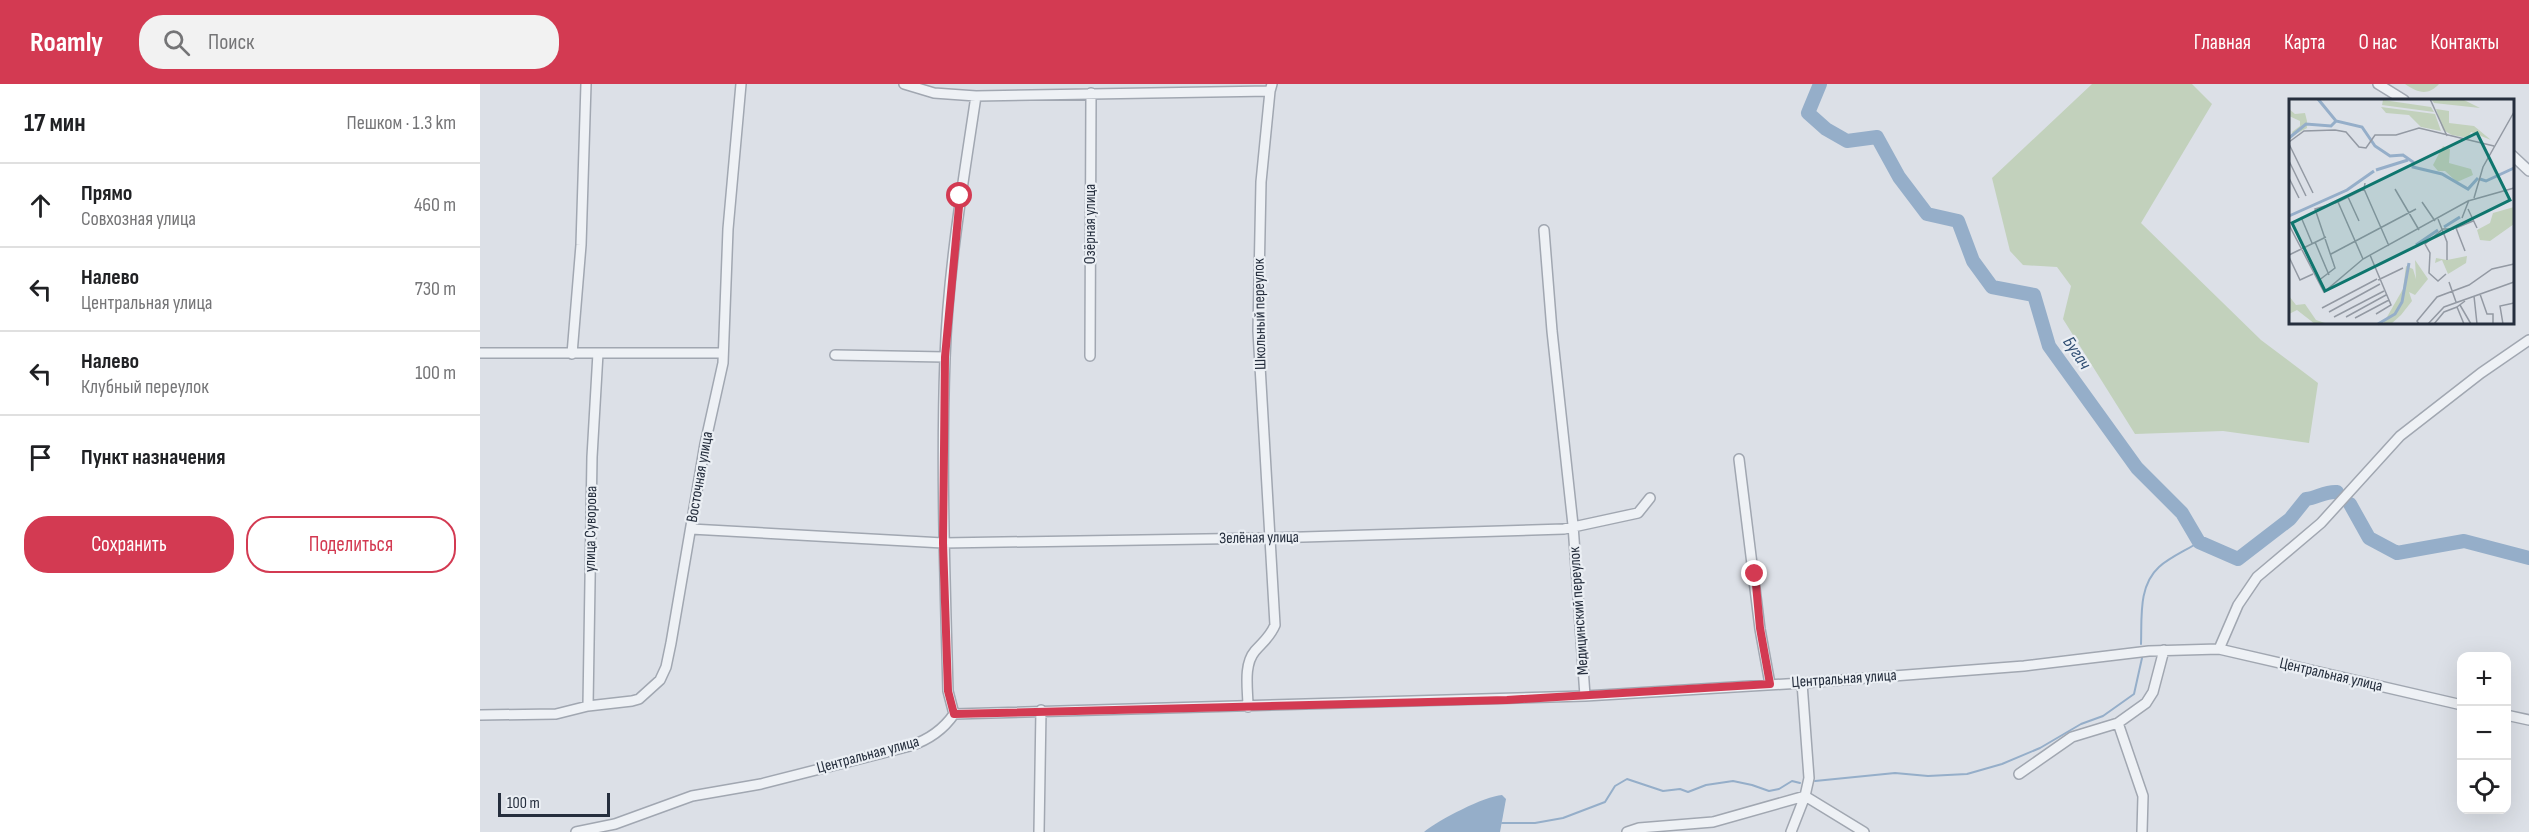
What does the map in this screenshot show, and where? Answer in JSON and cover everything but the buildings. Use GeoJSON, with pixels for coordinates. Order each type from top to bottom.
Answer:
{"type":"FeatureCollection","features":[{"type":"Feature","properties":{"kind":"street"},"geometry":{"type":"LineString","coordinates":[[572,354],[581,246],[586,84]]}},
{"type":"Feature","properties":{"kind":"street","name":"Восточная улица"},"geometry":{"type":"LineString","coordinates":[[480,715],[556,714],[588,706],[639,699],[655,686],[663,675],[671,643],[705,444],[723,363],[728,229],[741,84]]}},
{"type":"Feature","properties":{"kind":"street"},"geometry":{"type":"LineString","coordinates":[[904,84],[934,93],[976,96],[1271,87]]}},
{"type":"Feature","properties":{"kind":"street"},"geometry":{"type":"LineString","coordinates":[[2378,84],[2402,99]]}},
{"type":"Feature","properties":{"kind":"street","name":"Школьный переулок"},"geometry":{"type":"LineString","coordinates":[[1248,707],[1248,666],[1253,652],[1270,637],[1275,625],[1262,417],[1258,269],[1262,182],[1271,87]]}},
{"type":"Feature","properties":{"kind":"street","name":"Озёрная улица"},"geometry":{"type":"LineString","coordinates":[[1090,356],[1091,93]]}},
{"type":"Feature","properties":{"kind":"street"},"geometry":{"type":"LineString","coordinates":[[954,714],[948,691],[943,543],[945,357],[960,196],[976,96]]}},
{"type":"Feature","properties":{"kind":"street"},"geometry":{"type":"LineString","coordinates":[[2514,157],[2529,171]]}},
{"type":"Feature","properties":{"kind":"street","name":"Медицинский переулок"},"geometry":{"type":"LineString","coordinates":[[1544,230],[1552,331],[1574,525],[1585,696]]}},
{"type":"Feature","properties":{"kind":"street"},"geometry":{"type":"LineString","coordinates":[[2220,649],[2238,605],[2257,577],[2321,523],[2400,436],[2481,373],[2529,340]]}},
{"type":"Feature","properties":{"kind":"street"},"geometry":{"type":"LineString","coordinates":[[480,353],[722,353]]}},
{"type":"Feature","properties":{"kind":"street","name":"улица Суворова"},"geometry":{"type":"LineString","coordinates":[[588,706],[592,457],[598,353]]}},
{"type":"Feature","properties":{"kind":"street"},"geometry":{"type":"LineString","coordinates":[[835,355],[945,357]]}},
{"type":"Feature","properties":{"kind":"street"},"geometry":{"type":"LineString","coordinates":[[1739,459],[1760,628],[1770,684]]}},
{"type":"Feature","properties":{"kind":"street","name":"Зелёная улица"},"geometry":{"type":"LineString","coordinates":[[691,529],[943,543],[1268,538],[1564,529],[1638,513],[1650,498]]}},
{"type":"Feature","properties":{"kind":"street","name":"Центральная улица"},"geometry":{"type":"LineString","coordinates":[[576,832],[615,824],[692,796],[761,784],[910,746],[926,740],[954,714],[1585,696],[1802,683],[2024,666],[2149,651],[2220,649],[2457,704]]}},
{"type":"Feature","properties":{"kind":"street"},"geometry":{"type":"LineString","coordinates":[[2019,774],[2072,738],[2118,723],[2150,698],[2164,650]]}},
{"type":"Feature","properties":{"kind":"street"},"geometry":{"type":"LineString","coordinates":[[1791,832],[1805,796],[1809,778],[1802,683]]}},
{"type":"Feature","properties":{"kind":"street"},"geometry":{"type":"LineString","coordinates":[[1039,832],[1041,710]]}},
{"type":"Feature","properties":{"kind":"street"},"geometry":{"type":"LineString","coordinates":[[2511,716],[2529,720]]}},
{"type":"Feature","properties":{"kind":"street"},"geometry":{"type":"LineString","coordinates":[[2118,723],[2143,796],[2142,832]]}},
{"type":"Feature","properties":{"kind":"street"},"geometry":{"type":"LineString","coordinates":[[1628,832],[1639,828],[1713,822],[1805,796],[1864,832]]}},
{"type":"Feature","properties":{"kind":"green space"},"geometry":{"type":"Polygon","coordinates":[[[2092,84],[2192,84],[2212,104],[2141,223],[2261,340],[2318,383],[2309,443],[2223,431],[2135,434],[2063,319],[2071,286],[2057,267],[2023,265],[2010,251],[1992,178],[2092,84]]]}},
{"type":"Feature","properties":{"kind":"green space"},"geometry":{"type":"Polygon","coordinates":[[[2405,84],[2439,84],[2423,92],[2405,84]]]}},
{"type":"Feature","properties":{"kind":"water"},"geometry":{"type":"Polygon","coordinates":[[[1502,795],[1506,799],[1500,832],[1424,832],[1462,809],[1502,795]]]}},
{"type":"Feature","properties":{"kind":"waterway","name":"Бугач"},"geometry":{"type":"LineString","coordinates":[[1820,84],[1808,113],[1826,129],[1847,141],[1877,137],[1899,177],[1927,214],[1958,221],[1973,261],[1992,287],[2034,295],[2049,346],[2137,468],[2182,513],[2199,542],[2238,559],[2290,519],[2306,499],[2337,492]]}},
{"type":"Feature","properties":{"kind":"waterway","name":"Бугач"},"geometry":{"type":"LineString","coordinates":[[2350,504],[2369,538],[2397,553],[2464,541],[2529,558]]}},
{"type":"Feature","properties":{"kind":"waterway"},"geometry":{"type":"LineString","coordinates":[[2141,644],[2142,603],[2147,583],[2159,567],[2199,542]]}},
{"type":"Feature","properties":{"kind":"waterway"},"geometry":{"type":"LineString","coordinates":[[1815,781],[1895,773],[1928,776],[1967,774],[2002,764],[2040,748],[2081,724],[2103,716],[2134,694],[2142,658]]}},
{"type":"Feature","properties":{"kind":"waterway"},"geometry":{"type":"LineString","coordinates":[[1502,823],[1535,823],[1563,818],[1605,802],[1615,786],[1627,779],[1663,791],[1680,789],[1688,792],[1706,785],[1733,781],[1769,791],[1779,789],[1792,781],[1800,783]]}},
{"type":"Feature","properties":{"kind":"route"},"geometry":{"type":"LineString","coordinates":[[960,196],[945,357],[943,543],[948,691],[954,714],[1507,700],[1770,684],[1760,628],[1755,574]]}}]}
